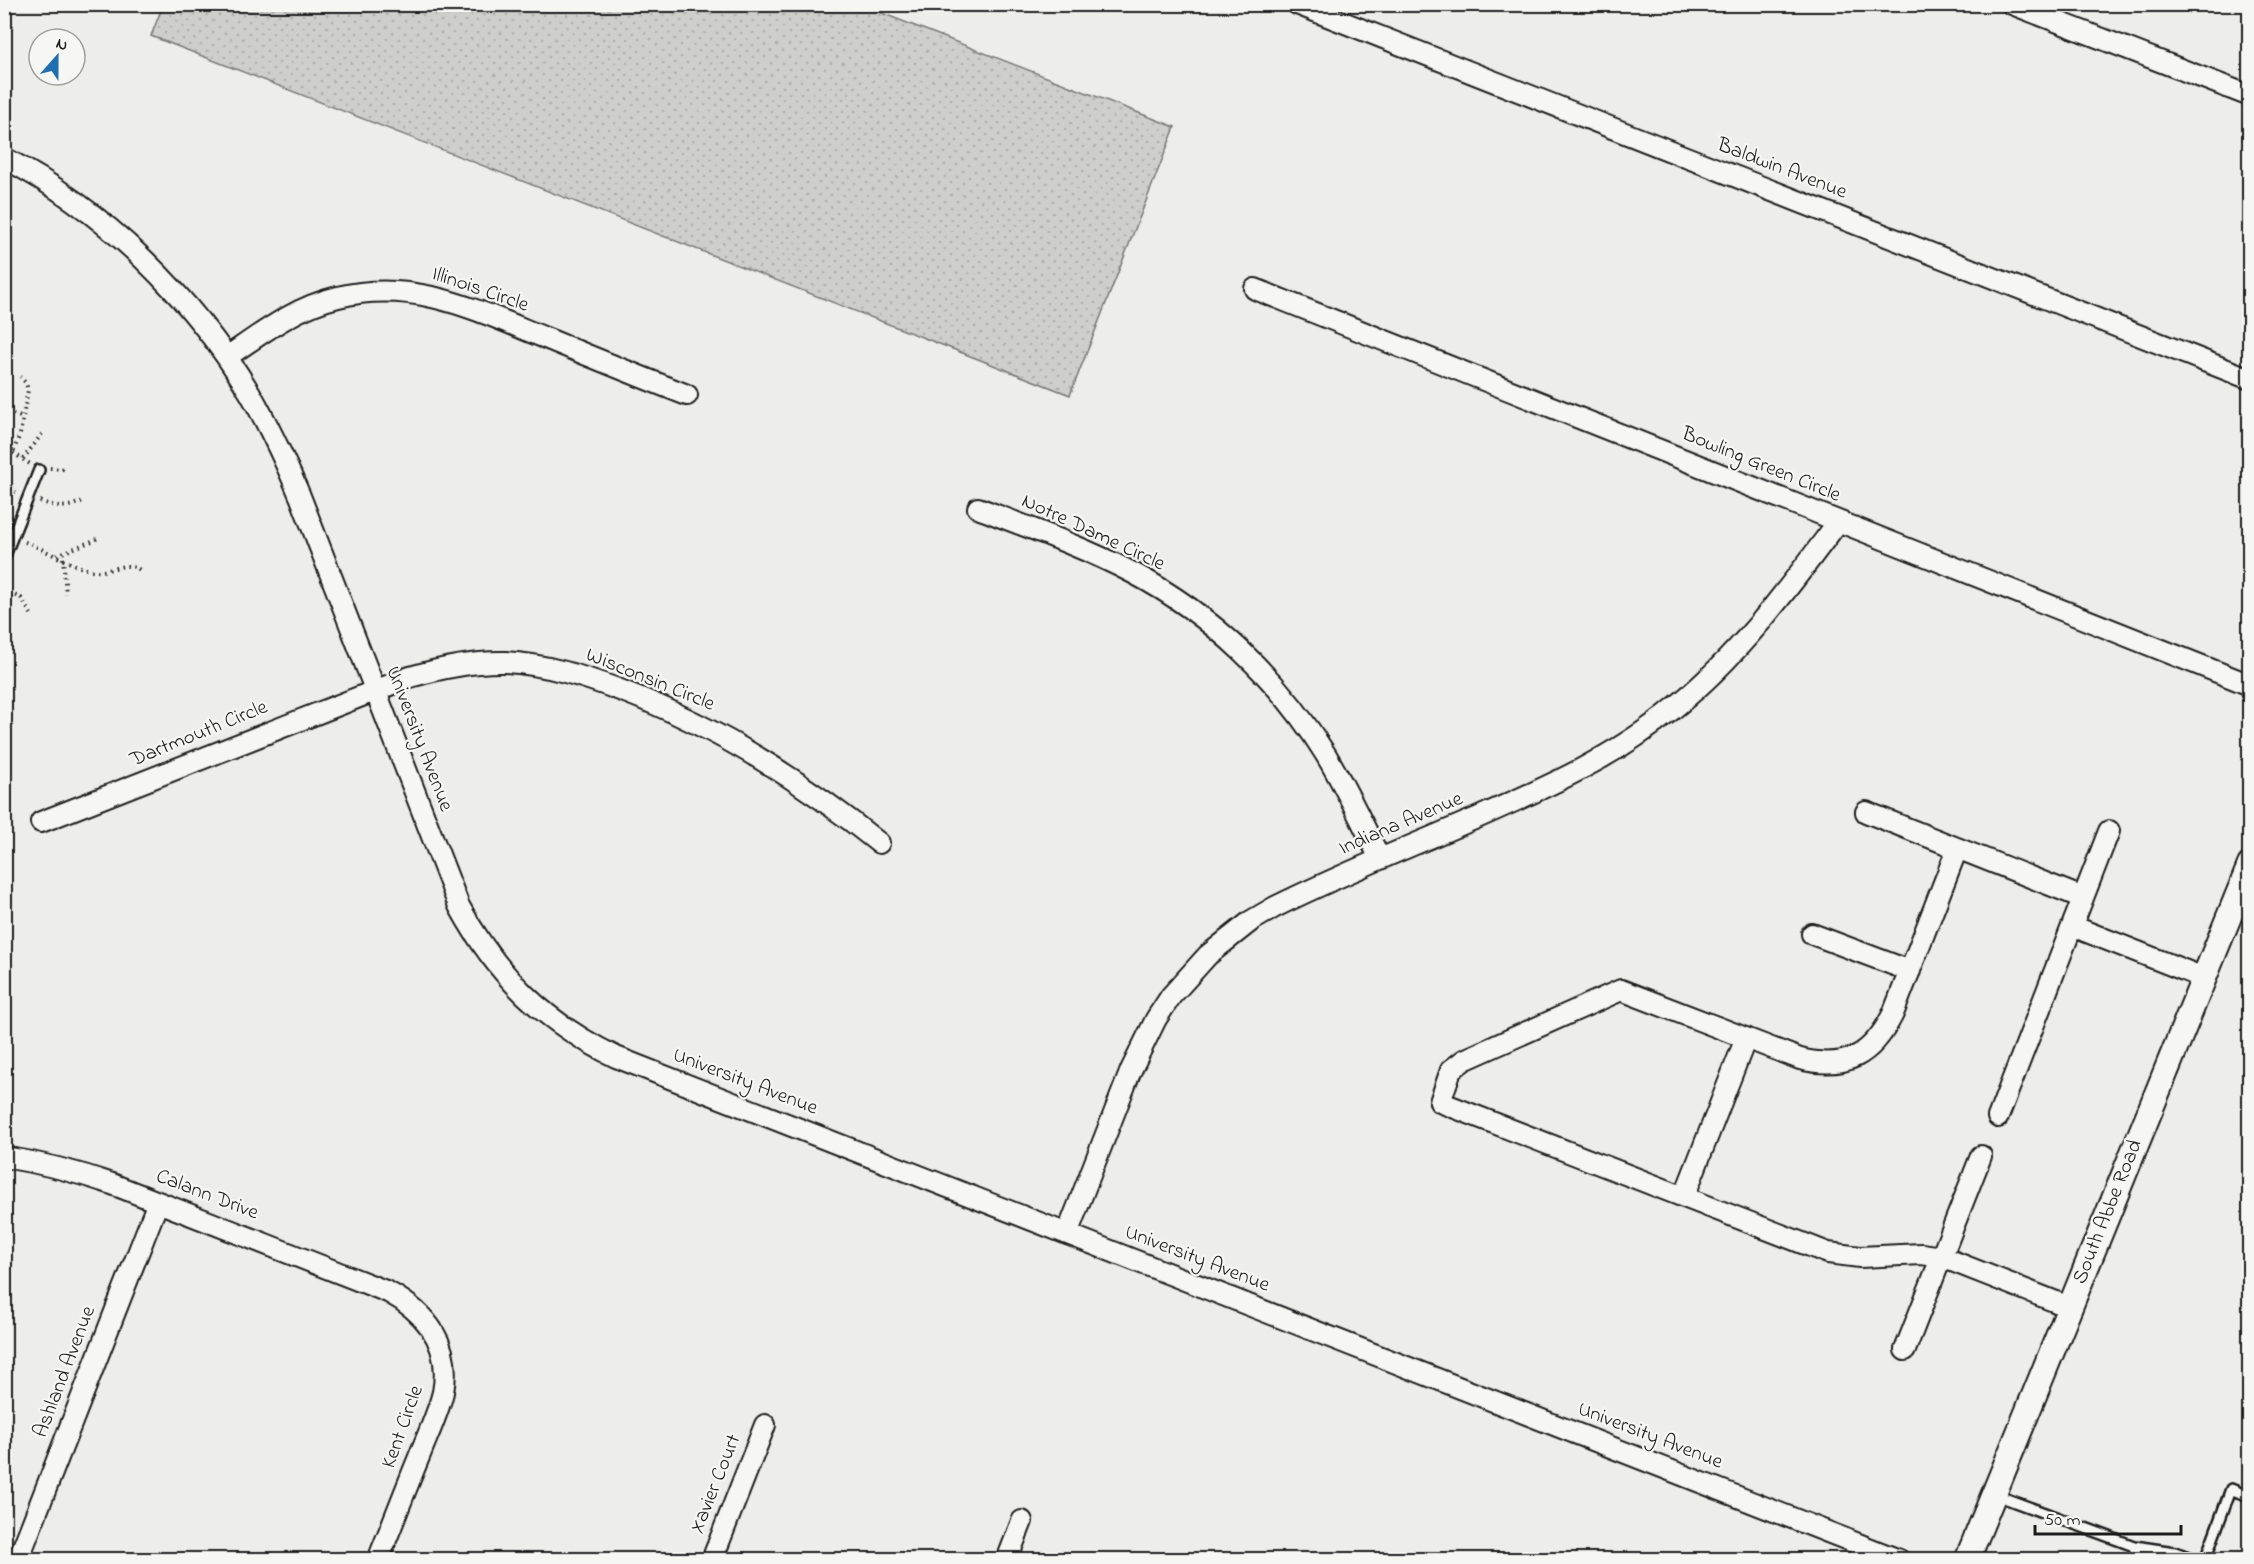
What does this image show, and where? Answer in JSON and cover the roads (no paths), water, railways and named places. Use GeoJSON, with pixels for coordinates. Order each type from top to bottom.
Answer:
{"type":"FeatureCollection","features":[{"type":"Feature","properties":{"kind":"street","name":"Baldwin Avenue"},"geometry":{"type":"LineString","coordinates":[[1297,4],[2250,379]]}},
{"type":"Feature","properties":{"kind":"street"},"geometry":{"type":"LineString","coordinates":[[2012,4],[2250,96]]}},
{"type":"Feature","properties":{"kind":"street","name":"University Avenue"},"geometry":{"type":"LineString","coordinates":[[4,158],[67,196],[112,231],[154,270],[192,312],[250,394],[277,444],[300,496],[459,906],[472,930],[505,975],[545,1014],[583,1040],[616,1057],[1899,1560]]}},
{"type":"Feature","properties":{"kind":"street","name":"Bowling Green Circle"},"geometry":{"type":"LineString","coordinates":[[1255,289],[2250,685]]}},
{"type":"Feature","properties":{"kind":"street","name":"Illinois Circle"},"geometry":{"type":"LineString","coordinates":[[226,357],[289,315],[322,301],[375,291],[410,292],[462,305],[687,395]]}},
{"type":"Feature","properties":{"kind":"street","name":"Notre Dame Circle"},"geometry":{"type":"LineString","coordinates":[[978,508],[1079,548],[1133,573],[1171,596],[1207,622],[1241,651],[1300,717],[1325,754],[1380,859]]}},
{"type":"Feature","properties":{"kind":"street","name":"Indiana Avenue"},"geometry":{"type":"LineString","coordinates":[[1067,1234],[1143,1043],[1166,1004],[1208,955],[1251,921],[1300,895],[1535,793],[1629,742],[1713,675],[1750,636],[1838,522]]}},
{"type":"Feature","properties":{"kind":"street","name":"Wisconsin Circle"},"geometry":{"type":"LineString","coordinates":[[375,690],[433,670],[480,663],[528,664],[575,674],[647,700],[714,732],[780,769],[841,812],[879,843]]}},
{"type":"Feature","properties":{"kind":"street","name":"Dartmouth Circle"},"geometry":{"type":"LineString","coordinates":[[41,822],[375,690]]}},
{"type":"Feature","properties":{"kind":"street"},"geometry":{"type":"LineString","coordinates":[[1866,812],[2083,898]]}},
{"type":"Feature","properties":{"kind":"street"},"geometry":{"type":"LineString","coordinates":[[1998,1117],[2109,831]]}},
{"type":"Feature","properties":{"kind":"street"},"geometry":{"type":"LineString","coordinates":[[1957,849],[1885,1030],[1863,1053],[1841,1062],[1821,1064],[1800,1059],[1621,990],[1464,1060],[1451,1070],[1440,1102],[1828,1253],[1860,1257],[1922,1254],[1942,1257],[2069,1306]]}},
{"type":"Feature","properties":{"kind":"street","name":"South Abbe Road"},"geometry":{"type":"LineString","coordinates":[[1967,1560],[2250,865]]}},
{"type":"Feature","properties":{"kind":"street"},"geometry":{"type":"LineString","coordinates":[[2072,926],[2204,978]]}},
{"type":"Feature","properties":{"kind":"street"},"geometry":{"type":"LineString","coordinates":[[1812,933],[1910,971]]}},
{"type":"Feature","properties":{"kind":"street"},"geometry":{"type":"LineString","coordinates":[[1684,1197],[1746,1038]]}},
{"type":"Feature","properties":{"kind":"street"},"geometry":{"type":"LineString","coordinates":[[1905,1350],[1981,1156]]}},
{"type":"Feature","properties":{"kind":"street","name":"Calann Drive"},"geometry":{"type":"LineString","coordinates":[[4,1157],[37,1162],[75,1172],[388,1292]]}},
{"type":"Feature","properties":{"kind":"street","name":"Ashland Avenue"},"geometry":{"type":"LineString","coordinates":[[18,1560],[158,1202]]}},
{"type":"Feature","properties":{"kind":"street","name":"Kent Circle"},"geometry":{"type":"LineString","coordinates":[[378,1560],[439,1406],[444,1376],[444,1361],[430,1325],[409,1303],[388,1292]]}},
{"type":"Feature","properties":{"kind":"street","name":"Xavier Court"},"geometry":{"type":"LineString","coordinates":[[712,1560],[765,1425]]}},
{"type":"Feature","properties":{"kind":"street"},"geometry":{"type":"LineString","coordinates":[[1007,1560],[1022,1521]]}},
{"type":"Feature","properties":{"kind":"lane"},"geometry":{"type":"LineString","coordinates":[[4,558],[8,542],[39,470]]}},
{"type":"Feature","properties":{"kind":"lane"},"geometry":{"type":"LineString","coordinates":[[2205,1560],[2231,1490],[2250,1497]]}},
{"type":"Feature","properties":{"kind":"lane"},"geometry":{"type":"LineString","coordinates":[[1994,1494],[2134,1546],[2175,1552],[2197,1560]]}},
{"type":"Feature","properties":{"kind":"lane"},"geometry":{"type":"LineString","coordinates":[[2134,1546],[2138,1560]]}}]}
